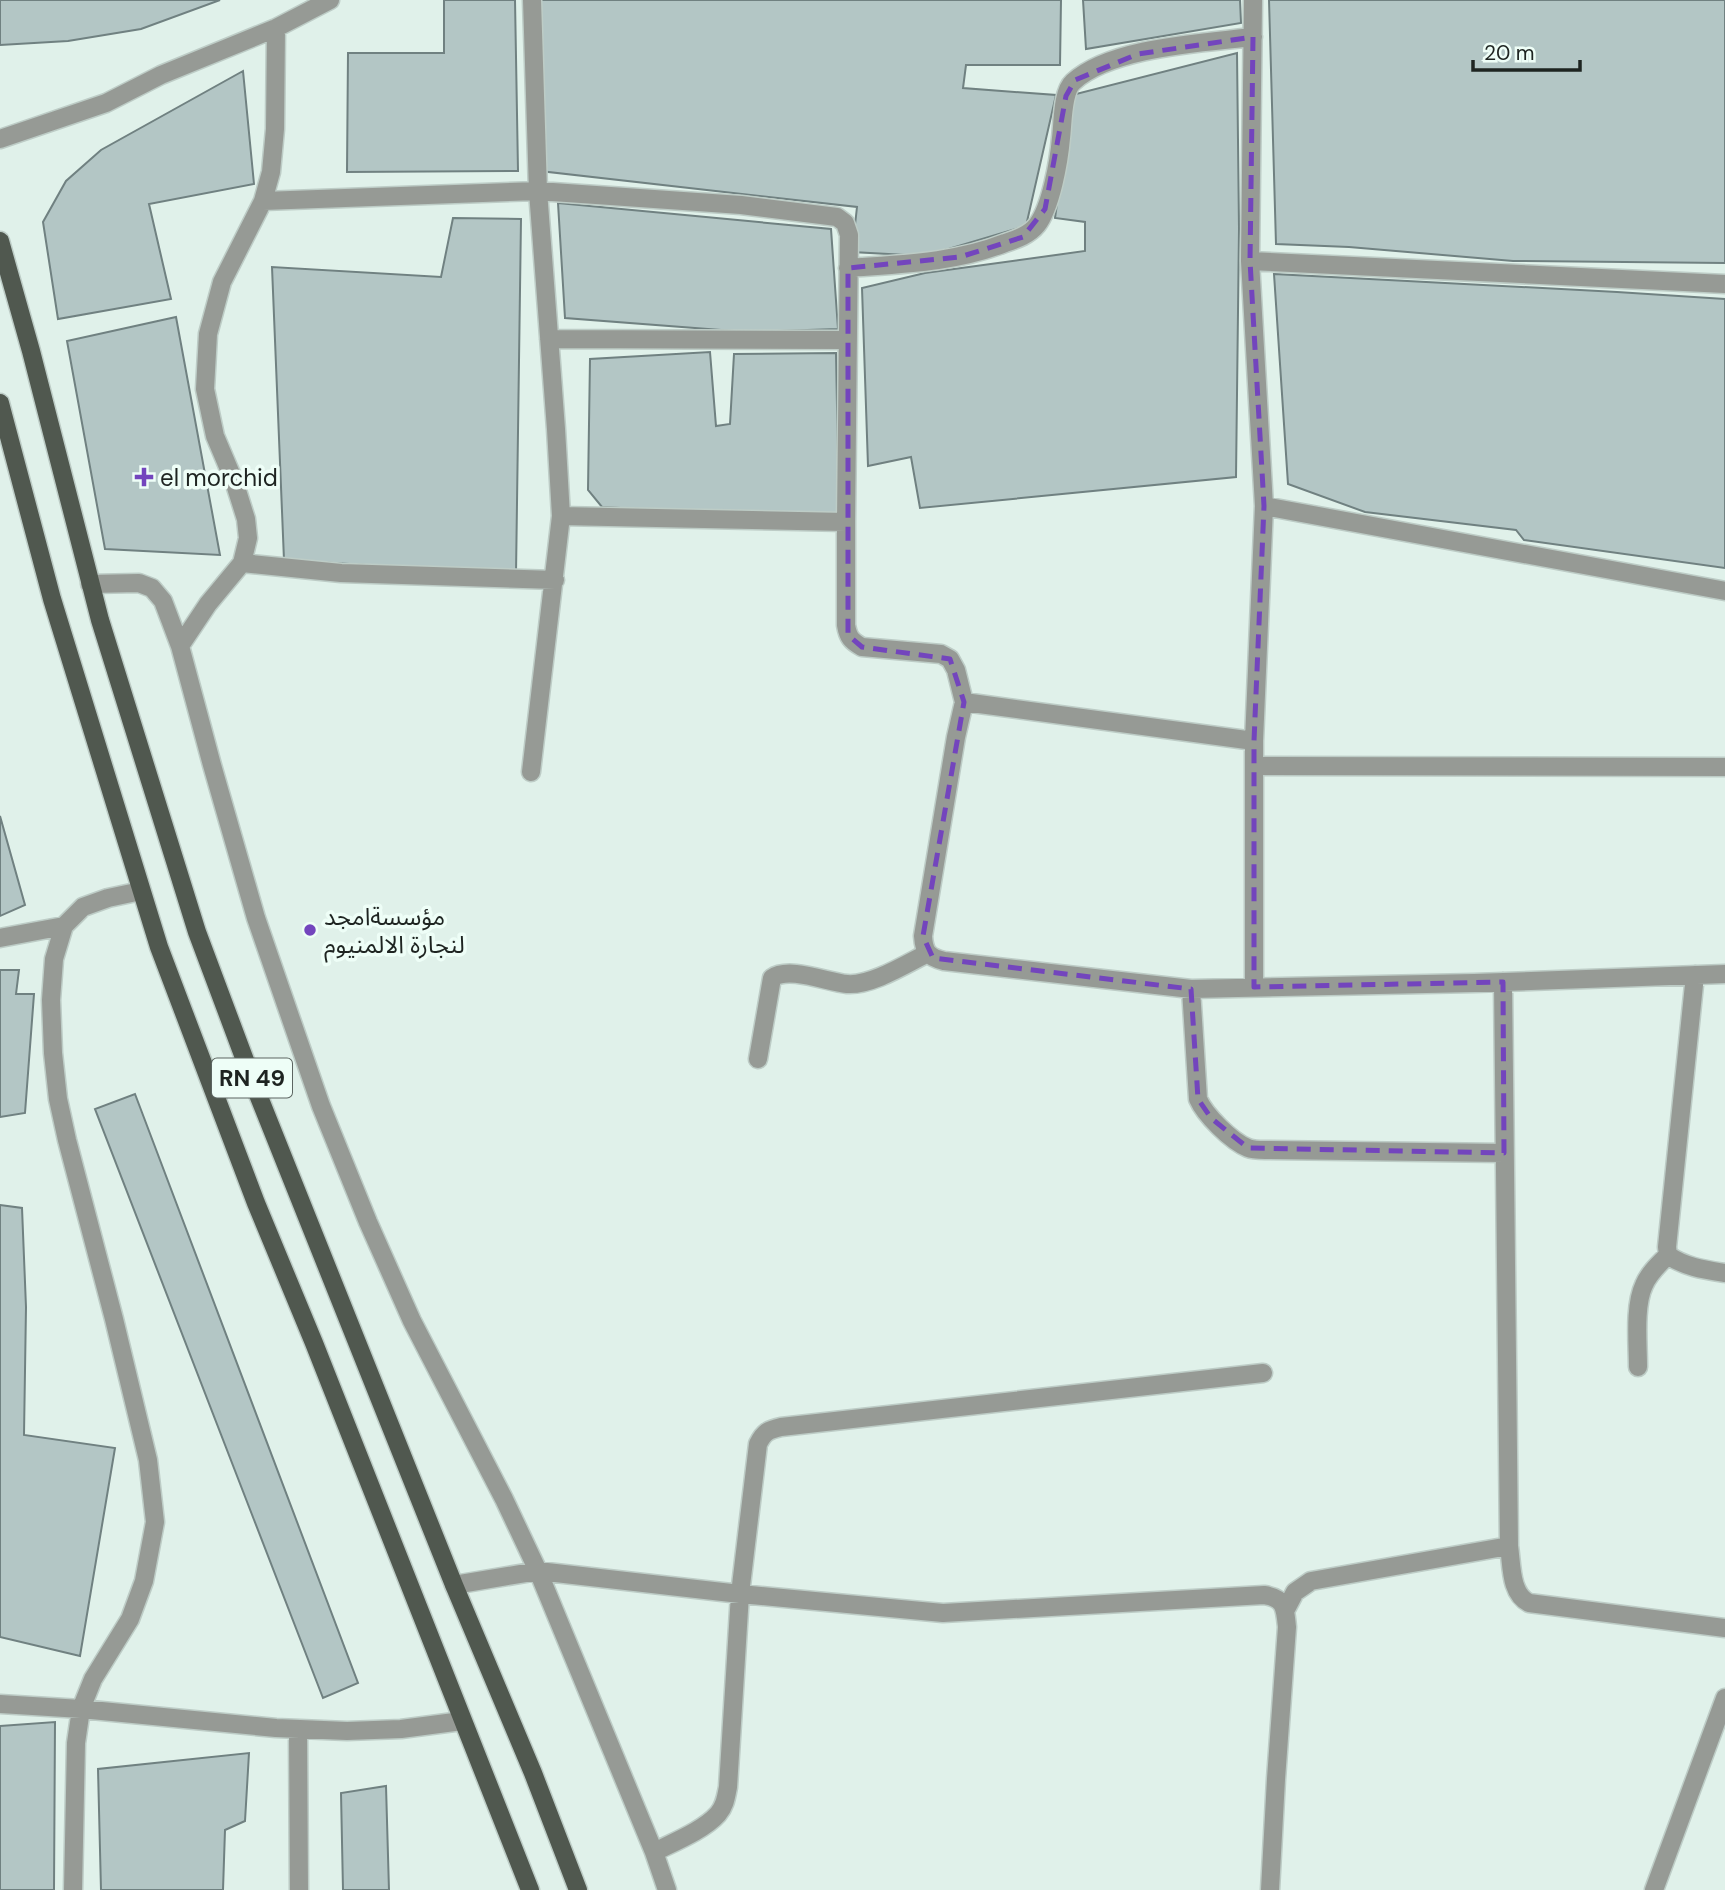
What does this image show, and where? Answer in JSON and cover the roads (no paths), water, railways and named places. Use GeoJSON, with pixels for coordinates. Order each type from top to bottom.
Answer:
{"type":"FeatureCollection","features":[{"type":"Feature","properties":{"kind":"main road","name":"RN 49"},"geometry":{"type":"LineString","coordinates":[[0,241],[100,620],[197,932],[255,1087],[578,1890]]}},
{"type":"Feature","properties":{"kind":"main road","name":"RN 49"},"geometry":{"type":"LineString","coordinates":[[0,403],[52,598],[159,947],[211,1088],[530,1890]]}},
{"type":"Feature","properties":{"kind":"street"},"geometry":{"type":"LineString","coordinates":[[0,139],[106,103],[330,0]]}},
{"type":"Feature","properties":{"kind":"street"},"geometry":{"type":"LineString","coordinates":[[531,772],[561,516],[538,191],[532,0]]}},
{"type":"Feature","properties":{"kind":"street"},"geometry":{"type":"LineString","coordinates":[[1253,0],[1250,261],[1264,506],[1254,741],[1254,987]]}},
{"type":"Feature","properties":{"kind":"street"},"geometry":{"type":"LineString","coordinates":[[180,646],[208,604],[242,563],[248,538],[246,519],[234,481],[215,436],[205,389],[208,334],[222,282],[263,201],[271,172],[275,129],[276,27]]}},
{"type":"Feature","properties":{"kind":"street"},"geometry":{"type":"LineString","coordinates":[[848,268],[917,264],[960,257],[1023,237],[1038,224],[1045,209],[1055,173],[1066,96],[1075,80],[1092,69],[1138,54],[1253,37]]}},
{"type":"Feature","properties":{"kind":"street"},"geometry":{"type":"LineString","coordinates":[[263,201],[538,191],[741,205],[837,216],[845,223],[849,235],[846,522],[848,635],[852,642],[862,647],[941,654],[950,659],[956,670],[964,702],[923,936],[924,946],[933,958],[1191,989],[1725,974]]}},
{"type":"Feature","properties":{"kind":"street"},"geometry":{"type":"LineString","coordinates":[[1250,261],[1725,285]]}},
{"type":"Feature","properties":{"kind":"street"},"geometry":{"type":"LineString","coordinates":[[549,339],[848,340]]}},
{"type":"Feature","properties":{"kind":"street"},"geometry":{"type":"LineString","coordinates":[[1264,506],[1725,591]]}},
{"type":"Feature","properties":{"kind":"street"},"geometry":{"type":"LineString","coordinates":[[561,516],[846,522]]}},
{"type":"Feature","properties":{"kind":"street"},"geometry":{"type":"LineString","coordinates":[[242,563],[341,573],[555,580]]}},
{"type":"Feature","properties":{"kind":"street"},"geometry":{"type":"LineString","coordinates":[[90,584],[139,583],[152,588],[163,601],[180,646],[256,918],[321,1106],[412,1321],[538,1571],[667,1890]]}},
{"type":"Feature","properties":{"kind":"street"},"geometry":{"type":"LineString","coordinates":[[964,702],[1254,741]]}},
{"type":"Feature","properties":{"kind":"street"},"geometry":{"type":"LineString","coordinates":[[1254,766],[1725,767]]}},
{"type":"Feature","properties":{"kind":"street"},"geometry":{"type":"LineString","coordinates":[[73,1890],[76,1743],[81,1709],[93,1679],[130,1619],[144,1581],[155,1522],[148,1460],[66,1140],[53,1053],[51,1000],[54,959],[64,926],[82,907],[141,891]]}},
{"type":"Feature","properties":{"kind":"street"},"geometry":{"type":"LineString","coordinates":[[0,938],[64,926]]}},
{"type":"Feature","properties":{"kind":"street"},"geometry":{"type":"LineString","coordinates":[[758,1059],[772,978],[778,974],[788,973],[848,984],[862,982],[928,953]]}},
{"type":"Feature","properties":{"kind":"street"},"geometry":{"type":"LineString","coordinates":[[1668,1255],[1695,975]]}},
{"type":"Feature","properties":{"kind":"street"},"geometry":{"type":"LineString","coordinates":[[1503,982],[1509,1546],[1514,1584],[1521,1599],[1529,1603],[1725,1628]]}},
{"type":"Feature","properties":{"kind":"street"},"geometry":{"type":"LineString","coordinates":[[1191,989],[1198,1099],[1211,1118],[1238,1143],[1248,1148],[1265,1150],[1504,1153]]}},
{"type":"Feature","properties":{"kind":"street"},"geometry":{"type":"LineString","coordinates":[[1668,1255],[1694,1268],[1725,1273]]}},
{"type":"Feature","properties":{"kind":"street"},"geometry":{"type":"LineString","coordinates":[[1638,1367],[1639,1306],[1643,1286],[1654,1268],[1668,1255]]}},
{"type":"Feature","properties":{"kind":"street"},"geometry":{"type":"LineString","coordinates":[[654,1853],[706,1824],[719,1813],[724,1803],[728,1787],[740,1594],[758,1444],[763,1433],[769,1429],[1263,1373]]}},
{"type":"Feature","properties":{"kind":"street"},"geometry":{"type":"LineString","coordinates":[[1285,1611],[1294,1592],[1311,1581],[1509,1546]]}},
{"type":"Feature","properties":{"kind":"street"},"geometry":{"type":"LineString","coordinates":[[454,1585],[538,1571],[943,1613],[1264,1595],[1276,1597],[1285,1611],[1287,1627],[1270,1890]]}},
{"type":"Feature","properties":{"kind":"street"},"geometry":{"type":"LineString","coordinates":[[1654,1890],[1725,1702]]}},
{"type":"Feature","properties":{"kind":"street"},"geometry":{"type":"LineString","coordinates":[[0,1704],[347,1731],[401,1729],[462,1721]]}},
{"type":"Feature","properties":{"kind":"street"},"geometry":{"type":"LineString","coordinates":[[298,1729],[299,1890]]}},
{"type":"Feature","properties":{"kind":"place","name":"el morchid"},"geometry":{"type":"Point","coordinates":[144,477]}},
{"type":"Feature","properties":{"kind":"place","name":"مؤسسةامجد لنجارة الالمنيوم"},"geometry":{"type":"Point","coordinates":[310,930]}}]}
